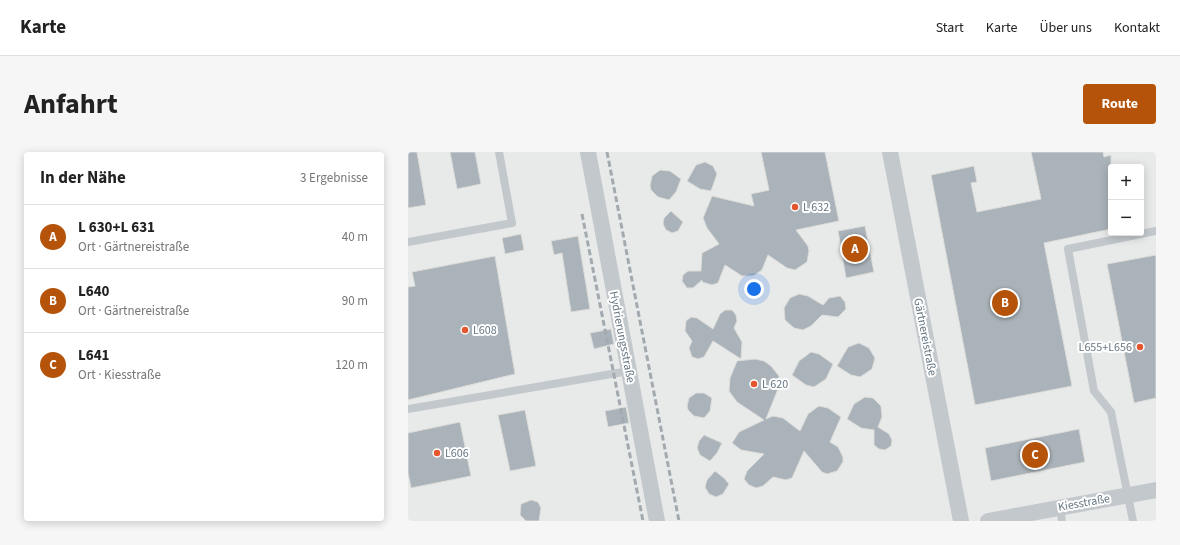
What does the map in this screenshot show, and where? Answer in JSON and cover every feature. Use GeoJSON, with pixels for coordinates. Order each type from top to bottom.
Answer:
{"type":"FeatureCollection","features":[{"type":"Feature","properties":{"kind":"street","name":"Hydrierungsstraße"},"geometry":{"type":"LineString","coordinates":[[588,152],[657,521]]}},
{"type":"Feature","properties":{"kind":"street","name":"Gärtnereistraße"},"geometry":{"type":"LineString","coordinates":[[890,152],[961,521]]}},
{"type":"Feature","properties":{"kind":"street","name":"Kiesstraße"},"geometry":{"type":"LineString","coordinates":[[988,521],[1061,514],[1128,495],[1156,490]]}},
{"type":"Feature","properties":{"kind":"lane"},"geometry":{"type":"LineString","coordinates":[[408,242],[512,223],[499,152]]}},
{"type":"Feature","properties":{"kind":"lane"},"geometry":{"type":"LineString","coordinates":[[1133,521],[1111,412],[1094,391],[1068,248],[1156,231]]}},
{"type":"Feature","properties":{"kind":"lane"},"geometry":{"type":"LineString","coordinates":[[408,409],[629,371]]}},
{"type":"Feature","properties":{"kind":"shaded area"},"geometry":{"type":"Polygon","coordinates":[[[408,152],[1156,152],[1156,521],[408,521],[408,152]]]}},
{"type":"Feature","properties":{"kind":"building"},"geometry":{"type":"Polygon","coordinates":[[[408,152],[417,152],[426,205],[408,208],[408,152]]]}},
{"type":"Feature","properties":{"kind":"building"},"geometry":{"type":"Polygon","coordinates":[[[450,152],[475,152],[481,184],[457,189],[450,152]]]}},
{"type":"Feature","properties":{"kind":"building"},"geometry":{"type":"Polygon","coordinates":[[[761,152],[825,152],[839,221],[796,230],[808,246],[809,251],[807,262],[795,270],[787,268],[768,255],[762,270],[753,276],[742,276],[725,265],[718,283],[712,285],[702,282],[702,280],[693,288],[687,288],[682,281],[683,275],[688,271],[701,271],[702,253],[719,244],[707,228],[703,218],[712,196],[754,206],[751,194],[769,190],[761,152]]]}},
{"type":"Feature","properties":{"kind":"building"},"geometry":{"type":"Polygon","coordinates":[[[1031,152],[1103,152],[1104,157],[1111,155],[1111,164],[1108,164],[1108,230],[1044,243],[1072,386],[975,405],[931,175],[974,166],[977,182],[971,183],[977,212],[1041,199],[1031,152]]]}},
{"type":"Feature","properties":{"kind":"building"},"geometry":{"type":"Polygon","coordinates":[[[705,162],[713,166],[717,174],[711,191],[700,189],[687,181],[696,165],[705,162]]]}},
{"type":"Feature","properties":{"kind":"building"},"geometry":{"type":"Polygon","coordinates":[[[660,170],[670,171],[681,179],[676,192],[669,200],[658,197],[651,190],[650,186],[652,176],[660,170]]]}},
{"type":"Feature","properties":{"kind":"building"},"geometry":{"type":"Polygon","coordinates":[[[671,211],[683,222],[678,231],[672,233],[666,230],[663,224],[664,218],[671,211]]]}},
{"type":"Feature","properties":{"kind":"building"},"geometry":{"type":"Polygon","coordinates":[[[865,226],[874,272],[846,278],[838,231],[865,226]]]}},
{"type":"Feature","properties":{"kind":"building"},"geometry":{"type":"Polygon","coordinates":[[[521,234],[524,250],[505,254],[502,238],[521,234]]]}},
{"type":"Feature","properties":{"kind":"building"},"geometry":{"type":"Polygon","coordinates":[[[578,236],[590,309],[571,312],[562,253],[554,255],[551,241],[578,236]]]}},
{"type":"Feature","properties":{"kind":"building","name":"L655+L656"},"geometry":{"type":"Polygon","coordinates":[[[1156,255],[1156,398],[1134,403],[1107,264],[1156,255]]]}},
{"type":"Feature","properties":{"kind":"building","name":"L608"},"geometry":{"type":"Polygon","coordinates":[[[495,256],[515,374],[408,400],[408,287],[415,286],[412,272],[495,256]]]}},
{"type":"Feature","properties":{"kind":"building"},"geometry":{"type":"Polygon","coordinates":[[[799,294],[808,296],[823,305],[829,298],[840,296],[845,302],[846,309],[838,317],[822,315],[811,326],[803,330],[794,328],[785,320],[784,308],[790,298],[799,294]]]}},
{"type":"Feature","properties":{"kind":"building"},"geometry":{"type":"Polygon","coordinates":[[[725,310],[732,310],[736,315],[737,321],[734,328],[742,342],[741,359],[713,341],[704,357],[698,359],[692,357],[689,348],[692,341],[685,331],[686,321],[691,317],[697,318],[713,329],[720,314],[725,310]]]}},
{"type":"Feature","properties":{"kind":"building"},"geometry":{"type":"Polygon","coordinates":[[[611,329],[614,344],[594,349],[590,333],[611,329]]]}},
{"type":"Feature","properties":{"kind":"building"},"geometry":{"type":"Polygon","coordinates":[[[859,343],[869,348],[875,358],[872,369],[860,377],[851,375],[837,366],[848,347],[859,343]]]}},
{"type":"Feature","properties":{"kind":"building"},"geometry":{"type":"Polygon","coordinates":[[[811,352],[819,354],[833,364],[826,379],[814,387],[806,385],[792,375],[799,361],[811,352]]]}},
{"type":"Feature","properties":{"kind":"building"},"geometry":{"type":"Polygon","coordinates":[[[755,359],[764,361],[771,366],[779,376],[778,389],[766,419],[773,416],[783,418],[800,431],[808,414],[819,406],[828,408],[841,417],[830,442],[838,447],[843,457],[843,462],[837,471],[827,474],[822,472],[804,451],[792,478],[786,480],[773,477],[763,486],[756,488],[749,485],[744,479],[747,471],[764,454],[741,450],[732,443],[739,432],[764,420],[737,402],[729,391],[730,378],[737,361],[755,359]]]}},
{"type":"Feature","properties":{"kind":"building"},"geometry":{"type":"Polygon","coordinates":[[[696,393],[704,393],[712,398],[710,411],[704,418],[694,416],[688,410],[687,406],[689,398],[696,393]]]}},
{"type":"Feature","properties":{"kind":"building"},"geometry":{"type":"Polygon","coordinates":[[[865,397],[873,398],[881,406],[882,417],[878,427],[889,434],[892,440],[891,446],[885,450],[879,449],[874,445],[874,430],[861,428],[847,419],[854,404],[865,397]]]}},
{"type":"Feature","properties":{"kind":"building"},"geometry":{"type":"Polygon","coordinates":[[[626,407],[629,423],[608,427],[605,411],[626,407]]]}},
{"type":"Feature","properties":{"kind":"building"},"geometry":{"type":"Polygon","coordinates":[[[525,410],[536,466],[510,471],[498,415],[525,410]]]}},
{"type":"Feature","properties":{"kind":"building","name":"L606"},"geometry":{"type":"Polygon","coordinates":[[[460,422],[471,476],[411,488],[408,473],[408,433],[460,422]]]}},
{"type":"Feature","properties":{"kind":"building"},"geometry":{"type":"Polygon","coordinates":[[[1079,429],[1085,462],[991,481],[985,448],[1079,429]]]}},
{"type":"Feature","properties":{"kind":"building"},"geometry":{"type":"Polygon","coordinates":[[[704,435],[722,443],[717,453],[710,461],[700,455],[697,448],[699,441],[704,435]]]}},
{"type":"Feature","properties":{"kind":"building"},"geometry":{"type":"Polygon","coordinates":[[[715,471],[729,484],[723,494],[716,497],[709,494],[705,487],[707,480],[715,471]]]}},
{"type":"Feature","properties":{"kind":"building"},"geometry":{"type":"Polygon","coordinates":[[[531,500],[538,502],[541,508],[539,521],[526,521],[520,515],[521,504],[531,500]]]}},
{"type":"Feature","properties":{"kind":"railway"},"geometry":{"type":"LineString","coordinates":[[607,152],[679,521]]}},
{"type":"Feature","properties":{"kind":"railway"},"geometry":{"type":"LineString","coordinates":[[582,214],[643,521]]}},
{"type":"Feature","properties":{"kind":"place","name":"L 632"},"geometry":{"type":"Point","coordinates":[795,207]}},
{"type":"Feature","properties":{"kind":"place","name":"L 630+L 631"},"geometry":{"type":"Point","coordinates":[855,249]}},
{"type":"Feature","properties":{"kind":"place","name":"L640"},"geometry":{"type":"Point","coordinates":[1005,303]}},
{"type":"Feature","properties":{"kind":"place","name":"L608"},"geometry":{"type":"Point","coordinates":[465,330]}},
{"type":"Feature","properties":{"kind":"place","name":"L655+L656"},"geometry":{"type":"Point","coordinates":[1140,347]}},
{"type":"Feature","properties":{"kind":"place","name":"L 620"},"geometry":{"type":"Point","coordinates":[754,384]}},
{"type":"Feature","properties":{"kind":"place","name":"L606"},"geometry":{"type":"Point","coordinates":[437,453]}},
{"type":"Feature","properties":{"kind":"place","name":"L641"},"geometry":{"type":"Point","coordinates":[1035,455]}}]}
